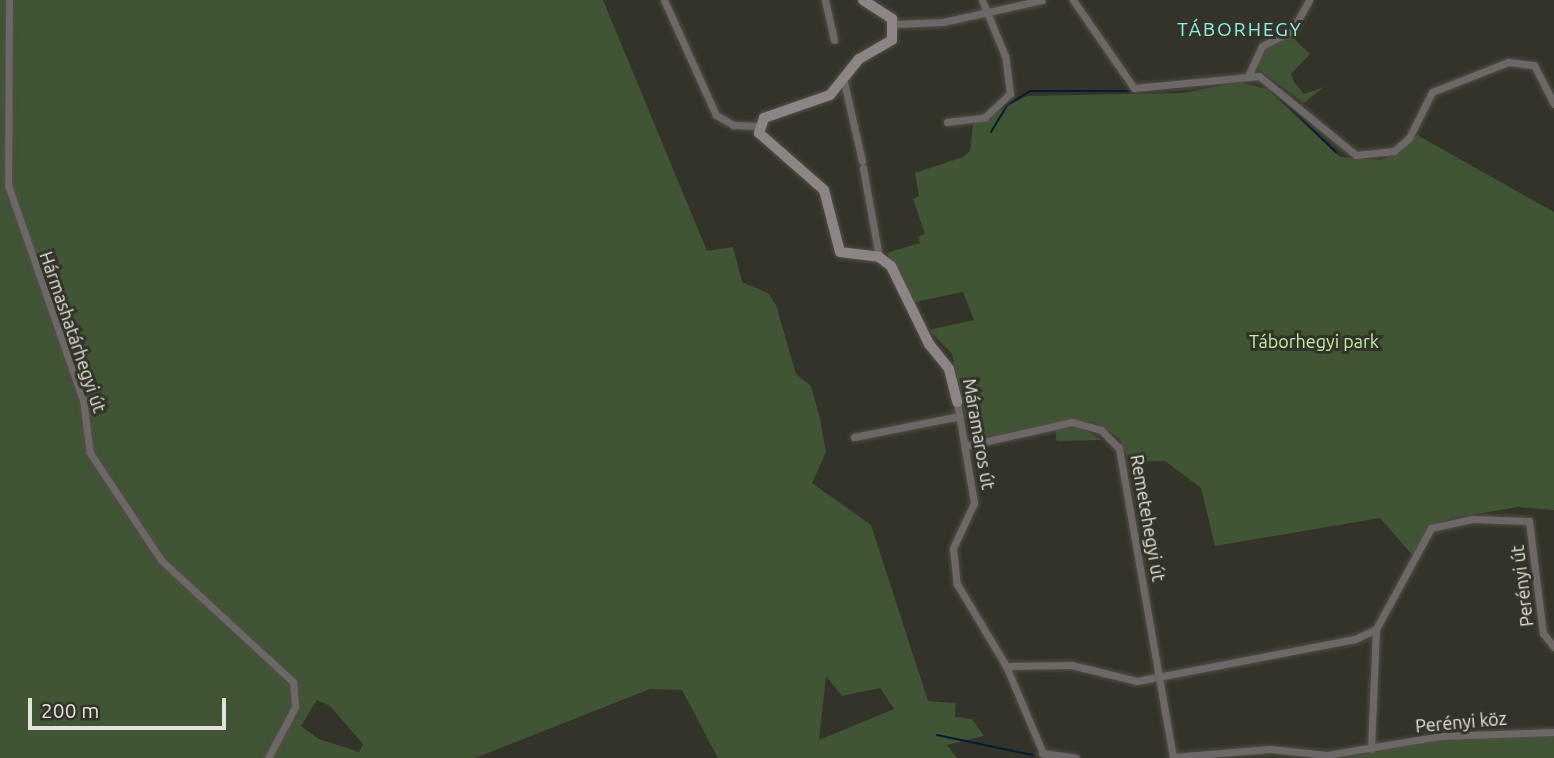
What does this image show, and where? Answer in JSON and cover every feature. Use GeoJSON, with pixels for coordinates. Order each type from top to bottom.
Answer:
{"type":"FeatureCollection","features":[{"type":"Feature","properties":{"kind":"street","name":"Hármashatárhegyi út"},"geometry":{"type":"LineString","coordinates":[[9,0],[8,188],[83,400],[90,453],[161,560],[293,681],[295,706],[268,758]]}},
{"type":"Feature","properties":{"kind":"street"},"geometry":{"type":"LineString","coordinates":[[663,0],[716,115],[733,125],[759,126]]}},
{"type":"Feature","properties":{"kind":"street"},"geometry":{"type":"LineString","coordinates":[[825,0],[834,40]]}},
{"type":"Feature","properties":{"kind":"street"},"geometry":{"type":"LineString","coordinates":[[863,0],[894,24],[986,13],[1042,0]]}},
{"type":"Feature","properties":{"kind":"street"},"geometry":{"type":"LineString","coordinates":[[947,122],[985,117],[1010,94],[1005,56],[982,0]]}},
{"type":"Feature","properties":{"kind":"street"},"geometry":{"type":"LineString","coordinates":[[1073,0],[1131,86],[1249,74],[1269,81],[1342,149],[1364,157],[1404,143],[1437,89],[1508,62],[1534,65],[1554,104]]}},
{"type":"Feature","properties":{"kind":"street"},"geometry":{"type":"LineString","coordinates":[[1249,74],[1262,46],[1292,31],[1309,0]]}},
{"type":"Feature","properties":{"kind":"street"},"geometry":{"type":"LineString","coordinates":[[759,126],[768,116],[830,95],[844,82],[859,59],[892,40],[894,24]]}},
{"type":"Feature","properties":{"kind":"street"},"geometry":{"type":"LineString","coordinates":[[759,126],[768,145],[824,190],[840,252],[879,257],[844,82]]}},
{"type":"Feature","properties":{"kind":"street","name":"Máramaros út"},"geometry":{"type":"LineString","coordinates":[[879,257],[891,265],[929,344],[949,369],[960,416],[974,503],[951,559],[957,584],[1006,666],[1043,756]]}},
{"type":"Feature","properties":{"kind":"street"},"geometry":{"type":"LineString","coordinates":[[854,436],[960,416]]}},
{"type":"Feature","properties":{"kind":"street","name":"Remetehegyi út"},"geometry":{"type":"LineString","coordinates":[[965,446],[1072,422],[1112,439],[1128,473],[1157,679],[1173,758]]}},
{"type":"Feature","properties":{"kind":"street","name":"Perényi út"},"geometry":{"type":"LineString","coordinates":[[1371,749],[1376,629],[1431,528],[1453,520],[1529,521],[1543,633],[1554,647]]}},
{"type":"Feature","properties":{"kind":"street"},"geometry":{"type":"LineString","coordinates":[[1006,666],[1071,665],[1125,679],[1157,679],[1270,651],[1346,641],[1376,629]]}},
{"type":"Feature","properties":{"kind":"street","name":"Perényi köz"},"geometry":{"type":"LineString","coordinates":[[1173,758],[1371,749],[1441,736],[1554,732]]}},
{"type":"Feature","properties":{"kind":"street"},"geometry":{"type":"LineString","coordinates":[[1043,756],[1076,758]]}},
{"type":"Feature","properties":{"kind":"green space"},"geometry":{"type":"Polygon","coordinates":[[[0,0],[603,0],[707,251],[733,247],[742,282],[768,293],[776,305],[796,374],[811,386],[820,419],[826,452],[812,483],[871,525],[928,701],[956,703],[955,717],[972,719],[984,736],[947,745],[957,758],[718,758],[682,690],[650,689],[475,758],[0,758],[0,0]],[[826,676],[819,740],[894,709],[880,688],[842,696],[826,676]],[[317,700],[301,726],[319,739],[359,752],[363,744],[330,706],[317,700]]]}},
{"type":"Feature","properties":{"kind":"green space"},"geometry":{"type":"Polygon","coordinates":[[[1291,36],[1310,54],[1291,74],[1294,82],[1304,94],[1324,87],[1304,103],[1255,67],[1266,46],[1291,36]]]}},
{"type":"Feature","properties":{"kind":"green space","name":"Táborhegyi park"},"geometry":{"type":"Polygon","coordinates":[[[1239,82],[1267,89],[1340,157],[1382,160],[1417,135],[1554,212],[1554,510],[1518,507],[1453,518],[1430,526],[1414,557],[1380,518],[1215,546],[1201,488],[1165,461],[1129,462],[1119,438],[1094,422],[1070,420],[971,441],[952,354],[929,330],[974,320],[963,292],[915,302],[887,253],[920,243],[918,237],[925,234],[913,199],[919,196],[915,173],[963,157],[970,151],[973,124],[1027,96],[1183,93],[1239,82]]]}},
{"type":"Feature","properties":{"kind":"green space"},"geometry":{"type":"Polygon","coordinates":[[[1081,427],[1101,440],[1057,441],[1055,430],[1081,427]]]}},
{"type":"Feature","properties":{"kind":"green space"},"geometry":{"type":"Polygon","coordinates":[[[1554,735],[1554,758],[1342,758],[1443,739],[1554,735]]]}},
{"type":"Feature","properties":{"kind":"waterway"},"geometry":{"type":"LineString","coordinates":[[1151,90],[1201,85]]}},
{"type":"Feature","properties":{"kind":"waterway"},"geometry":{"type":"LineString","coordinates":[[991,132],[1007,105],[1030,91],[1132,91]]}},
{"type":"Feature","properties":{"kind":"waterway"},"geometry":{"type":"LineString","coordinates":[[1280,98],[1336,152]]}},
{"type":"Feature","properties":{"kind":"waterway"},"geometry":{"type":"LineString","coordinates":[[937,735],[1033,755]]}},
{"type":"Feature","properties":{"kind":"district","name":"TÁBORHEGY"},"geometry":{"type":"Point","coordinates":[1240,30]}}]}
